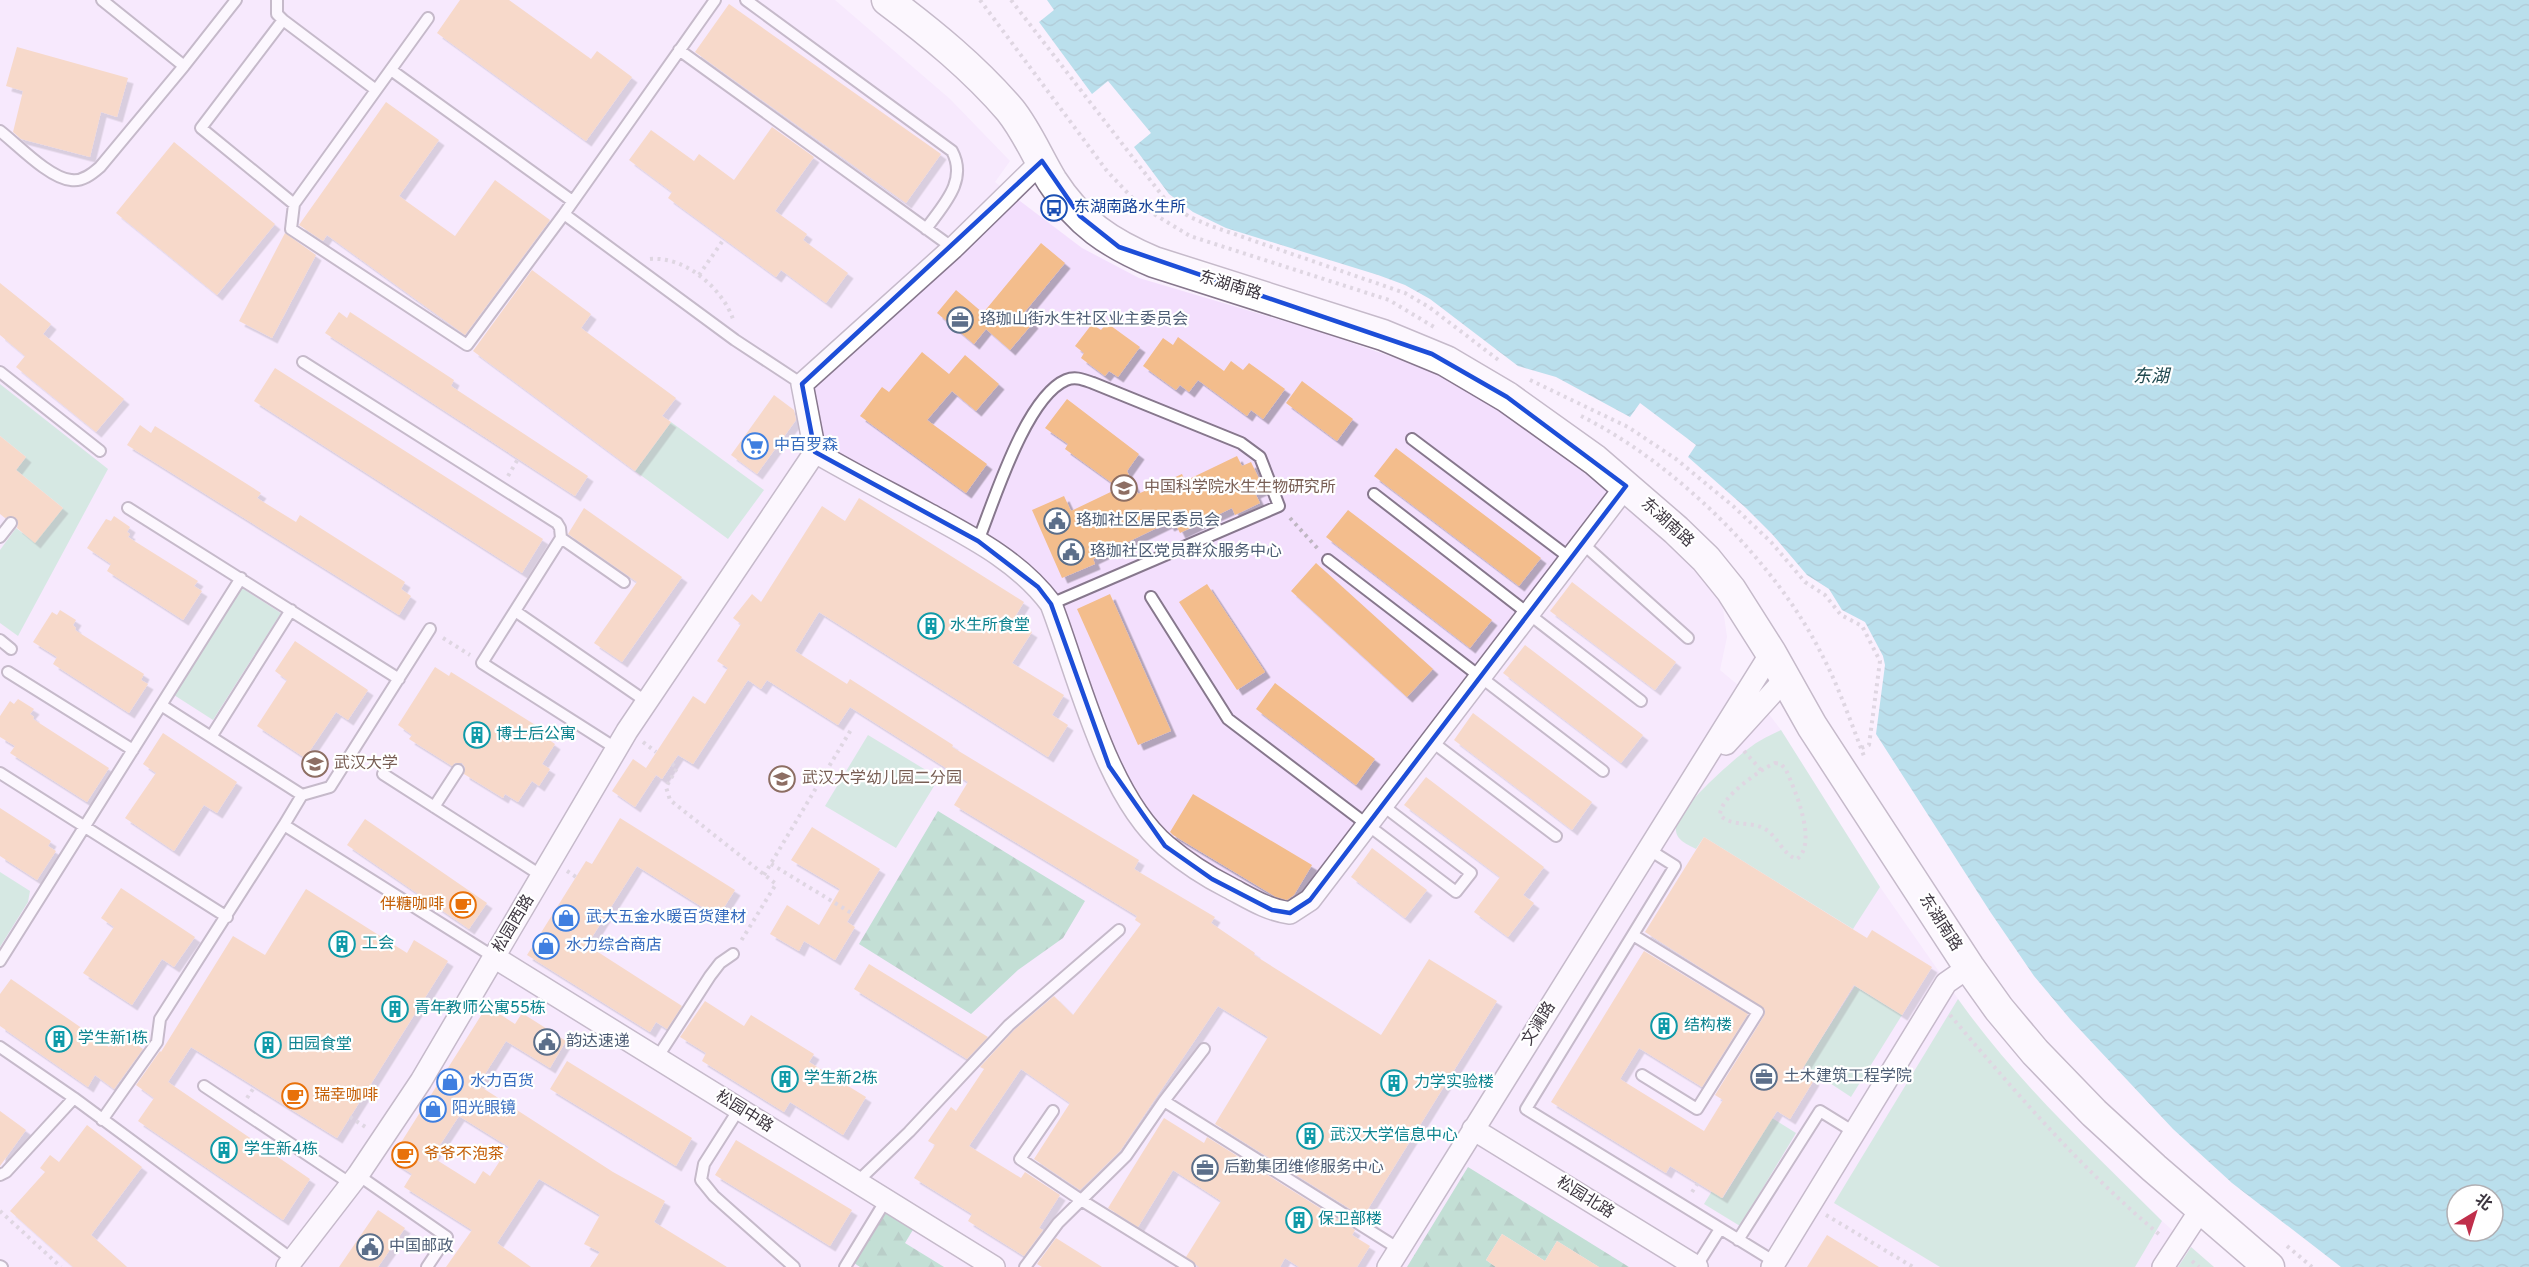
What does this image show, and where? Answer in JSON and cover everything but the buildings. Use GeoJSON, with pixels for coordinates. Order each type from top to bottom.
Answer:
{"type":"FeatureCollection","features":[{"type":"Feature","properties":{"kind":"street","name":"东湖南路"},"geometry":{"type":"LineString","coordinates":[[887,0],[962,60],[1011,112],[1062,195],[1098,233],[1119,247],[1154,262],[1323,315],[1432,354],[1507,397],[1595,460],[1706,559],[1731,590],[1771,653],[1812,726],[1969,967],[2035,1052],[2094,1113],[2269,1267]]}},
{"type":"Feature","properties":{"kind":"street"},"geometry":{"type":"LineString","coordinates":[[1042,161],[953,248],[802,384],[814,452],[978,541],[1014,566],[1038,587],[1051,604],[1109,766],[1147,825],[1165,846],[1212,879],[1272,910],[1290,913],[1310,900],[1626,486]]}},
{"type":"Feature","properties":{"kind":"street","name":"松园西路"},"geometry":{"type":"LineString","coordinates":[[290,1263],[355,1180],[421,1080],[646,702],[814,452]]}},
{"type":"Feature","properties":{"kind":"street","name":"文澜路"},"geometry":{"type":"LineString","coordinates":[[1393,1258],[1771,653]]}},
{"type":"Feature","properties":{"kind":"street","name":"文澜路"},"geometry":{"type":"LineString","coordinates":[[1691,782],[1785,679]]}},
{"type":"Feature","properties":{"kind":"street","name":"松园中路"},"geometry":{"type":"LineString","coordinates":[[494,957],[994,1267]]}},
{"type":"Feature","properties":{"kind":"street"},"geometry":{"type":"LineString","coordinates":[[1773,1265],[1936,998],[1946,983],[1969,967]]}},
{"type":"Feature","properties":{"kind":"street","name":"松园北路"},"geometry":{"type":"LineString","coordinates":[[1473,1129],[1697,1267]]}},
{"type":"Feature","properties":{"kind":"street"},"geometry":{"type":"LineString","coordinates":[[2163,1267],[2201,1209]]}},
{"type":"Feature","properties":{"kind":"lane"},"geometry":{"type":"LineString","coordinates":[[102,0],[184,66]]}},
{"type":"Feature","properties":{"kind":"lane"},"geometry":{"type":"LineString","coordinates":[[0,131],[49,171],[73,181],[86,178],[100,166],[237,0]]}},
{"type":"Feature","properties":{"kind":"lane"},"geometry":{"type":"LineString","coordinates":[[277,0],[277,14],[283,20],[376,90]]}},
{"type":"Feature","properties":{"kind":"lane"},"geometry":{"type":"LineString","coordinates":[[428,18],[294,204],[291,229],[467,345],[564,214],[571,200],[715,0]]}},
{"type":"Feature","properties":{"kind":"lane"},"geometry":{"type":"LineString","coordinates":[[746,0],[952,151],[958,166],[957,180],[950,196],[926,229]]}},
{"type":"Feature","properties":{"kind":"lane"},"geometry":{"type":"LineString","coordinates":[[283,20],[201,128],[294,204]]}},
{"type":"Feature","properties":{"kind":"lane"},"geometry":{"type":"LineString","coordinates":[[679,50],[953,248]]}},
{"type":"Feature","properties":{"kind":"lane"},"geometry":{"type":"LineString","coordinates":[[391,70],[571,200]]}},
{"type":"Feature","properties":{"kind":"lane"},"geometry":{"type":"LineString","coordinates":[[564,214],[735,340],[802,384]]}},
{"type":"Feature","properties":{"kind":"lane"},"geometry":{"type":"LineString","coordinates":[[303,362],[556,523],[560,528],[561,538],[482,663],[617,749]]}},
{"type":"Feature","properties":{"kind":"lane"},"geometry":{"type":"LineString","coordinates":[[0,372],[100,451]]}},
{"type":"Feature","properties":{"kind":"lane"},"geometry":{"type":"LineString","coordinates":[[978,541],[1014,451],[1029,421],[1058,384],[1068,379],[1078,378],[1252,449],[1260,457],[1279,506],[1051,604]]}},
{"type":"Feature","properties":{"kind":"lane"},"geometry":{"type":"LineString","coordinates":[[1412,439],[1576,551],[1688,638]]}},
{"type":"Feature","properties":{"kind":"lane"},"geometry":{"type":"LineString","coordinates":[[1374,494],[1641,701]]}},
{"type":"Feature","properties":{"kind":"lane"},"geometry":{"type":"LineString","coordinates":[[128,508],[399,679]]}},
{"type":"Feature","properties":{"kind":"lane"},"geometry":{"type":"LineString","coordinates":[[0,537],[11,523]]}},
{"type":"Feature","properties":{"kind":"lane"},"geometry":{"type":"LineString","coordinates":[[561,538],[624,582]]}},
{"type":"Feature","properties":{"kind":"lane"},"geometry":{"type":"LineString","coordinates":[[1328,560],[1603,771]]}},
{"type":"Feature","properties":{"kind":"lane"},"geometry":{"type":"LineString","coordinates":[[0,961],[241,578]]}},
{"type":"Feature","properties":{"kind":"lane"},"geometry":{"type":"LineString","coordinates":[[1151,597],[1228,719],[1456,892],[1471,873],[1382,805]]}},
{"type":"Feature","properties":{"kind":"lane"},"geometry":{"type":"LineString","coordinates":[[211,737],[291,610]]}},
{"type":"Feature","properties":{"kind":"lane"},"geometry":{"type":"LineString","coordinates":[[515,611],[646,702]]}},
{"type":"Feature","properties":{"kind":"lane"},"geometry":{"type":"LineString","coordinates":[[102,1120],[157,1042],[160,1019],[227,917],[302,795],[330,787],[430,630]]}},
{"type":"Feature","properties":{"kind":"lane"},"geometry":{"type":"LineString","coordinates":[[0,640],[11,649]]}},
{"type":"Feature","properties":{"kind":"lane"},"geometry":{"type":"LineString","coordinates":[[8,672],[133,750]]}},
{"type":"Feature","properties":{"kind":"lane"},"geometry":{"type":"LineString","coordinates":[[161,705],[302,795]]}},
{"type":"Feature","properties":{"kind":"lane"},"geometry":{"type":"LineString","coordinates":[[1431,741],[1556,836]]}},
{"type":"Feature","properties":{"kind":"lane"},"geometry":{"type":"LineString","coordinates":[[434,807],[458,770]]}},
{"type":"Feature","properties":{"kind":"lane"},"geometry":{"type":"LineString","coordinates":[[0,772],[227,917]]}},
{"type":"Feature","properties":{"kind":"lane"},"geometry":{"type":"LineString","coordinates":[[383,774],[542,876]]}},
{"type":"Feature","properties":{"kind":"lane"},"geometry":{"type":"LineString","coordinates":[[284,825],[494,957]]}},
{"type":"Feature","properties":{"kind":"lane"},"geometry":{"type":"LineString","coordinates":[[1648,849],[1675,866],[1526,1109],[1738,1240],[1773,1265]]}},
{"type":"Feature","properties":{"kind":"lane"},"geometry":{"type":"LineString","coordinates":[[857,1182],[909,1132],[1009,1025],[1119,930]]}},
{"type":"Feature","properties":{"kind":"lane"},"geometry":{"type":"LineString","coordinates":[[1633,934],[1758,1012],[1697,1109],[1642,1075]]}},
{"type":"Feature","properties":{"kind":"lane"},"geometry":{"type":"LineString","coordinates":[[657,1058],[710,976],[720,963],[733,954]]}},
{"type":"Feature","properties":{"kind":"lane"},"geometry":{"type":"LineString","coordinates":[[0,1047],[74,1098],[290,1263]]}},
{"type":"Feature","properties":{"kind":"lane"},"geometry":{"type":"LineString","coordinates":[[1025,1267],[1051,1231],[1126,1156],[1204,1049]]}},
{"type":"Feature","properties":{"kind":"lane"},"geometry":{"type":"LineString","coordinates":[[204,1086],[447,1237],[427,1267]]}},
{"type":"Feature","properties":{"kind":"lane"},"geometry":{"type":"LineString","coordinates":[[0,1175],[6,1172],[74,1098]]}},
{"type":"Feature","properties":{"kind":"lane"},"geometry":{"type":"LineString","coordinates":[[1164,1101],[1393,1258]]}},
{"type":"Feature","properties":{"kind":"lane"},"geometry":{"type":"LineString","coordinates":[[739,1109],[704,1164],[701,1180],[714,1196],[794,1267]]}},
{"type":"Feature","properties":{"kind":"lane"},"geometry":{"type":"LineString","coordinates":[[1053,1111],[1020,1159],[1189,1267]]}},
{"type":"Feature","properties":{"kind":"lane"},"geometry":{"type":"LineString","coordinates":[[1738,1240],[1820,1111],[1854,1132]]}},
{"type":"Feature","properties":{"kind":"lane"},"geometry":{"type":"LineString","coordinates":[[845,1267],[886,1200]]}},
{"type":"Feature","properties":{"kind":"lane"},"geometry":{"type":"LineString","coordinates":[[1697,1267],[1720,1229]]}},
{"type":"Feature","properties":{"kind":"path"},"geometry":{"type":"LineString","coordinates":[[699,275],[724,239]]}},
{"type":"Feature","properties":{"kind":"path"},"geometry":{"type":"LineString","coordinates":[[632,264],[643,259],[670,260],[699,275],[729,308],[734,322],[735,340]]}},
{"type":"Feature","properties":{"kind":"path"},"geometry":{"type":"LineString","coordinates":[[1279,506],[1328,560]]}},
{"type":"Feature","properties":{"kind":"path"},"geometry":{"type":"LineString","coordinates":[[430,630],[482,663]]}},
{"type":"Feature","properties":{"kind":"path"},"geometry":{"type":"LineString","coordinates":[[764,875],[852,728]]}},
{"type":"Feature","properties":{"kind":"path"},"geometry":{"type":"LineString","coordinates":[[1778,763],[1788,772],[1806,834],[1806,846],[1797,859],[1791,856],[1765,829],[1726,820],[1720,815],[1724,803],[1740,788],[1761,770],[1778,763]]}},
{"type":"Feature","properties":{"kind":"path"},"geometry":{"type":"LineString","coordinates":[[672,764],[677,768],[666,787],[670,800],[776,884],[733,954]]}},
{"type":"Feature","properties":{"kind":"path"},"geometry":{"type":"LineString","coordinates":[[771,864],[853,914]]}},
{"type":"Feature","properties":{"kind":"path"},"geometry":{"type":"LineString","coordinates":[[1936,998],[1998,1072],[2083,1165],[2199,1267]]}},
{"type":"Feature","properties":{"kind":"path"},"geometry":{"type":"LineString","coordinates":[[1810,1205],[1913,1267]]}},
{"type":"Feature","properties":{"kind":"path"},"geometry":{"type":"LineString","coordinates":[[0,1211],[61,1267]]}},
{"type":"Feature","properties":{"kind":"highlighted area"},"geometry":{"type":"Polygon","coordinates":[[[1042,161],[1080,216],[1119,247],[1432,354],[1507,397],[1626,486],[1310,900],[1290,913],[1272,910],[1212,879],[1165,846],[1109,766],[1051,604],[1038,587],[978,541],[815,452],[802,384],[1042,161]]]}},
{"type":"Feature","properties":{"kind":"shaded area"},"geometry":{"type":"Polygon","coordinates":[[[0,0],[835,0],[950,99],[1010,161],[995,182],[1082,248],[1139,278],[1318,331],[1444,375],[1500,409],[1584,470],[1692,564],[1715,592],[1723,609],[1727,637],[1720,670],[1762,705],[1781,730],[1880,887],[1986,1039],[2038,1098],[2162,1221],[2214,1267],[0,1267],[0,0]]]}},
{"type":"Feature","properties":{"kind":"green space"},"geometry":{"type":"Polygon","coordinates":[[[0,384],[108,469],[18,636],[0,623],[0,550],[16,528],[35,542],[63,508],[16,470],[26,457],[0,436],[0,384]]]}},
{"type":"Feature","properties":{"kind":"green space"},"geometry":{"type":"Polygon","coordinates":[[[671,422],[764,490],[728,539],[635,471],[671,422]]]}},
{"type":"Feature","properties":{"kind":"green space"},"geometry":{"type":"Polygon","coordinates":[[[242,588],[281,613],[213,720],[174,695],[242,588]]]}},
{"type":"Feature","properties":{"kind":"green space"},"geometry":{"type":"Polygon","coordinates":[[[1781,730],[1880,887],[1853,929],[1704,837],[1696,849],[1684,842],[1677,834],[1677,822],[1706,786],[1752,746],[1781,730]]]}},
{"type":"Feature","properties":{"kind":"green space"},"geometry":{"type":"Polygon","coordinates":[[[868,735],[939,778],[896,848],[825,806],[868,735]]]}},
{"type":"Feature","properties":{"kind":"green space"},"geometry":{"type":"Polygon","coordinates":[[[938,811],[1085,901],[1063,938],[1018,970],[971,1014],[859,944],[938,811]]]}},
{"type":"Feature","properties":{"kind":"green space"},"geometry":{"type":"Polygon","coordinates":[[[0,872],[30,891],[28,902],[0,947],[0,872]]]}},
{"type":"Feature","properties":{"kind":"green space"},"geometry":{"type":"Polygon","coordinates":[[[1855,986],[1902,1015],[1851,1097],[1804,1066],[1855,986]]]}},
{"type":"Feature","properties":{"kind":"green space"},"geometry":{"type":"Polygon","coordinates":[[[1958,999],[2030,1087],[2162,1221],[2135,1267],[1940,1267],[1834,1203],[1958,999]]]}},
{"type":"Feature","properties":{"kind":"green space"},"geometry":{"type":"Polygon","coordinates":[[[1772,1118],[1796,1133],[1740,1226],[1704,1204],[1712,1191],[1723,1198],[1772,1118]]]}},
{"type":"Feature","properties":{"kind":"green space"},"geometry":{"type":"Polygon","coordinates":[[[1468,1167],[1629,1267],[1599,1267],[1557,1241],[1545,1261],[1502,1234],[1486,1260],[1496,1267],[1407,1267],[1468,1167]]]}},
{"type":"Feature","properties":{"kind":"green space"},"geometry":{"type":"Polygon","coordinates":[[[886,1211],[914,1228],[905,1243],[944,1267],[860,1267],[854,1263],[886,1211]]]}},
{"type":"Feature","properties":{"kind":"green space"},"geometry":{"type":"Polygon","coordinates":[[[2191,1247],[2214,1267],[2178,1267],[2191,1247]]]}},
{"type":"Feature","properties":{"kind":"water","name":"东湖"},"geometry":{"type":"Polygon","coordinates":[[[1047,0],[2529,0],[2529,1267],[2341,1267],[2232,1183],[2173,1129],[2070,1019],[2034,976],[1876,734],[1885,665],[1883,656],[1865,622],[1842,610],[1829,589],[1807,575],[1746,508],[1688,457],[1696,445],[1640,403],[1630,417],[1556,377],[1518,366],[1430,299],[1405,285],[1226,228],[1193,212],[1169,194],[1134,147],[1151,133],[1108,81],[1092,94],[1039,22],[1054,10],[1047,0]]]}},
{"type":"Feature","properties":{"kind":"place","name":"东湖南路水生所"},"geometry":{"type":"Point","coordinates":[1054,208]}},
{"type":"Feature","properties":{"kind":"place","name":"珞珈山街水生社区业主委员会"},"geometry":{"type":"Point","coordinates":[960,320]}},
{"type":"Feature","properties":{"kind":"place","name":"中百罗森"},"geometry":{"type":"Point","coordinates":[755,446]}},
{"type":"Feature","properties":{"kind":"place","name":"中国科学院水生生物研究所"},"geometry":{"type":"Point","coordinates":[1124,488]}},
{"type":"Feature","properties":{"kind":"place","name":"珞珈社区居民委员会"},"geometry":{"type":"Point","coordinates":[1057,521]}},
{"type":"Feature","properties":{"kind":"place","name":"珞珈社区党员群众服务中心"},"geometry":{"type":"Point","coordinates":[1071,552]}},
{"type":"Feature","properties":{"kind":"place","name":"水生所食堂"},"geometry":{"type":"Point","coordinates":[931,626]}},
{"type":"Feature","properties":{"kind":"place","name":"博士后公寓"},"geometry":{"type":"Point","coordinates":[477,735]}},
{"type":"Feature","properties":{"kind":"place","name":"武汉大学"},"geometry":{"type":"Point","coordinates":[315,764]}},
{"type":"Feature","properties":{"kind":"place","name":"武汉大学幼儿园二分园"},"geometry":{"type":"Point","coordinates":[782,779]}},
{"type":"Feature","properties":{"kind":"place","name":"伴糖咖啡"},"geometry":{"type":"Point","coordinates":[463,905]}},
{"type":"Feature","properties":{"kind":"place","name":"武大五金水暖百货建材"},"geometry":{"type":"Point","coordinates":[566,918]}},
{"type":"Feature","properties":{"kind":"place","name":"工会"},"geometry":{"type":"Point","coordinates":[342,944]}},
{"type":"Feature","properties":{"kind":"place","name":"水力综合商店"},"geometry":{"type":"Point","coordinates":[546,946]}},
{"type":"Feature","properties":{"kind":"place","name":"青年教师公寓55栋"},"geometry":{"type":"Point","coordinates":[395,1009]}},
{"type":"Feature","properties":{"kind":"place","name":"结构楼"},"geometry":{"type":"Point","coordinates":[1664,1026]}},
{"type":"Feature","properties":{"kind":"place","name":"学生新1栋"},"geometry":{"type":"Point","coordinates":[59,1039]}},
{"type":"Feature","properties":{"kind":"place","name":"韵达速递"},"geometry":{"type":"Point","coordinates":[547,1042]}},
{"type":"Feature","properties":{"kind":"place","name":"田园食堂"},"geometry":{"type":"Point","coordinates":[268,1045]}},
{"type":"Feature","properties":{"kind":"place","name":"土木建筑工程学院"},"geometry":{"type":"Point","coordinates":[1764,1077]}},
{"type":"Feature","properties":{"kind":"place","name":"学生新2栋"},"geometry":{"type":"Point","coordinates":[785,1079]}},
{"type":"Feature","properties":{"kind":"place","name":"水力百货"},"geometry":{"type":"Point","coordinates":[450,1082]}},
{"type":"Feature","properties":{"kind":"place","name":"力学实验楼"},"geometry":{"type":"Point","coordinates":[1394,1083]}},
{"type":"Feature","properties":{"kind":"place","name":"瑞幸咖啡"},"geometry":{"type":"Point","coordinates":[295,1096]}},
{"type":"Feature","properties":{"kind":"place","name":"阳光眼镜"},"geometry":{"type":"Point","coordinates":[433,1109]}},
{"type":"Feature","properties":{"kind":"place","name":"武汉大学信息中心"},"geometry":{"type":"Point","coordinates":[1310,1136]}},
{"type":"Feature","properties":{"kind":"place","name":"学生新4栋"},"geometry":{"type":"Point","coordinates":[224,1150]}},
{"type":"Feature","properties":{"kind":"place","name":"爷爷不泡茶"},"geometry":{"type":"Point","coordinates":[405,1155]}},
{"type":"Feature","properties":{"kind":"place","name":"后勤集团维修服务中心"},"geometry":{"type":"Point","coordinates":[1205,1168]}},
{"type":"Feature","properties":{"kind":"place","name":"保卫部楼"},"geometry":{"type":"Point","coordinates":[1299,1220]}},
{"type":"Feature","properties":{"kind":"place","name":"中国邮政"},"geometry":{"type":"Point","coordinates":[370,1247]}}]}
